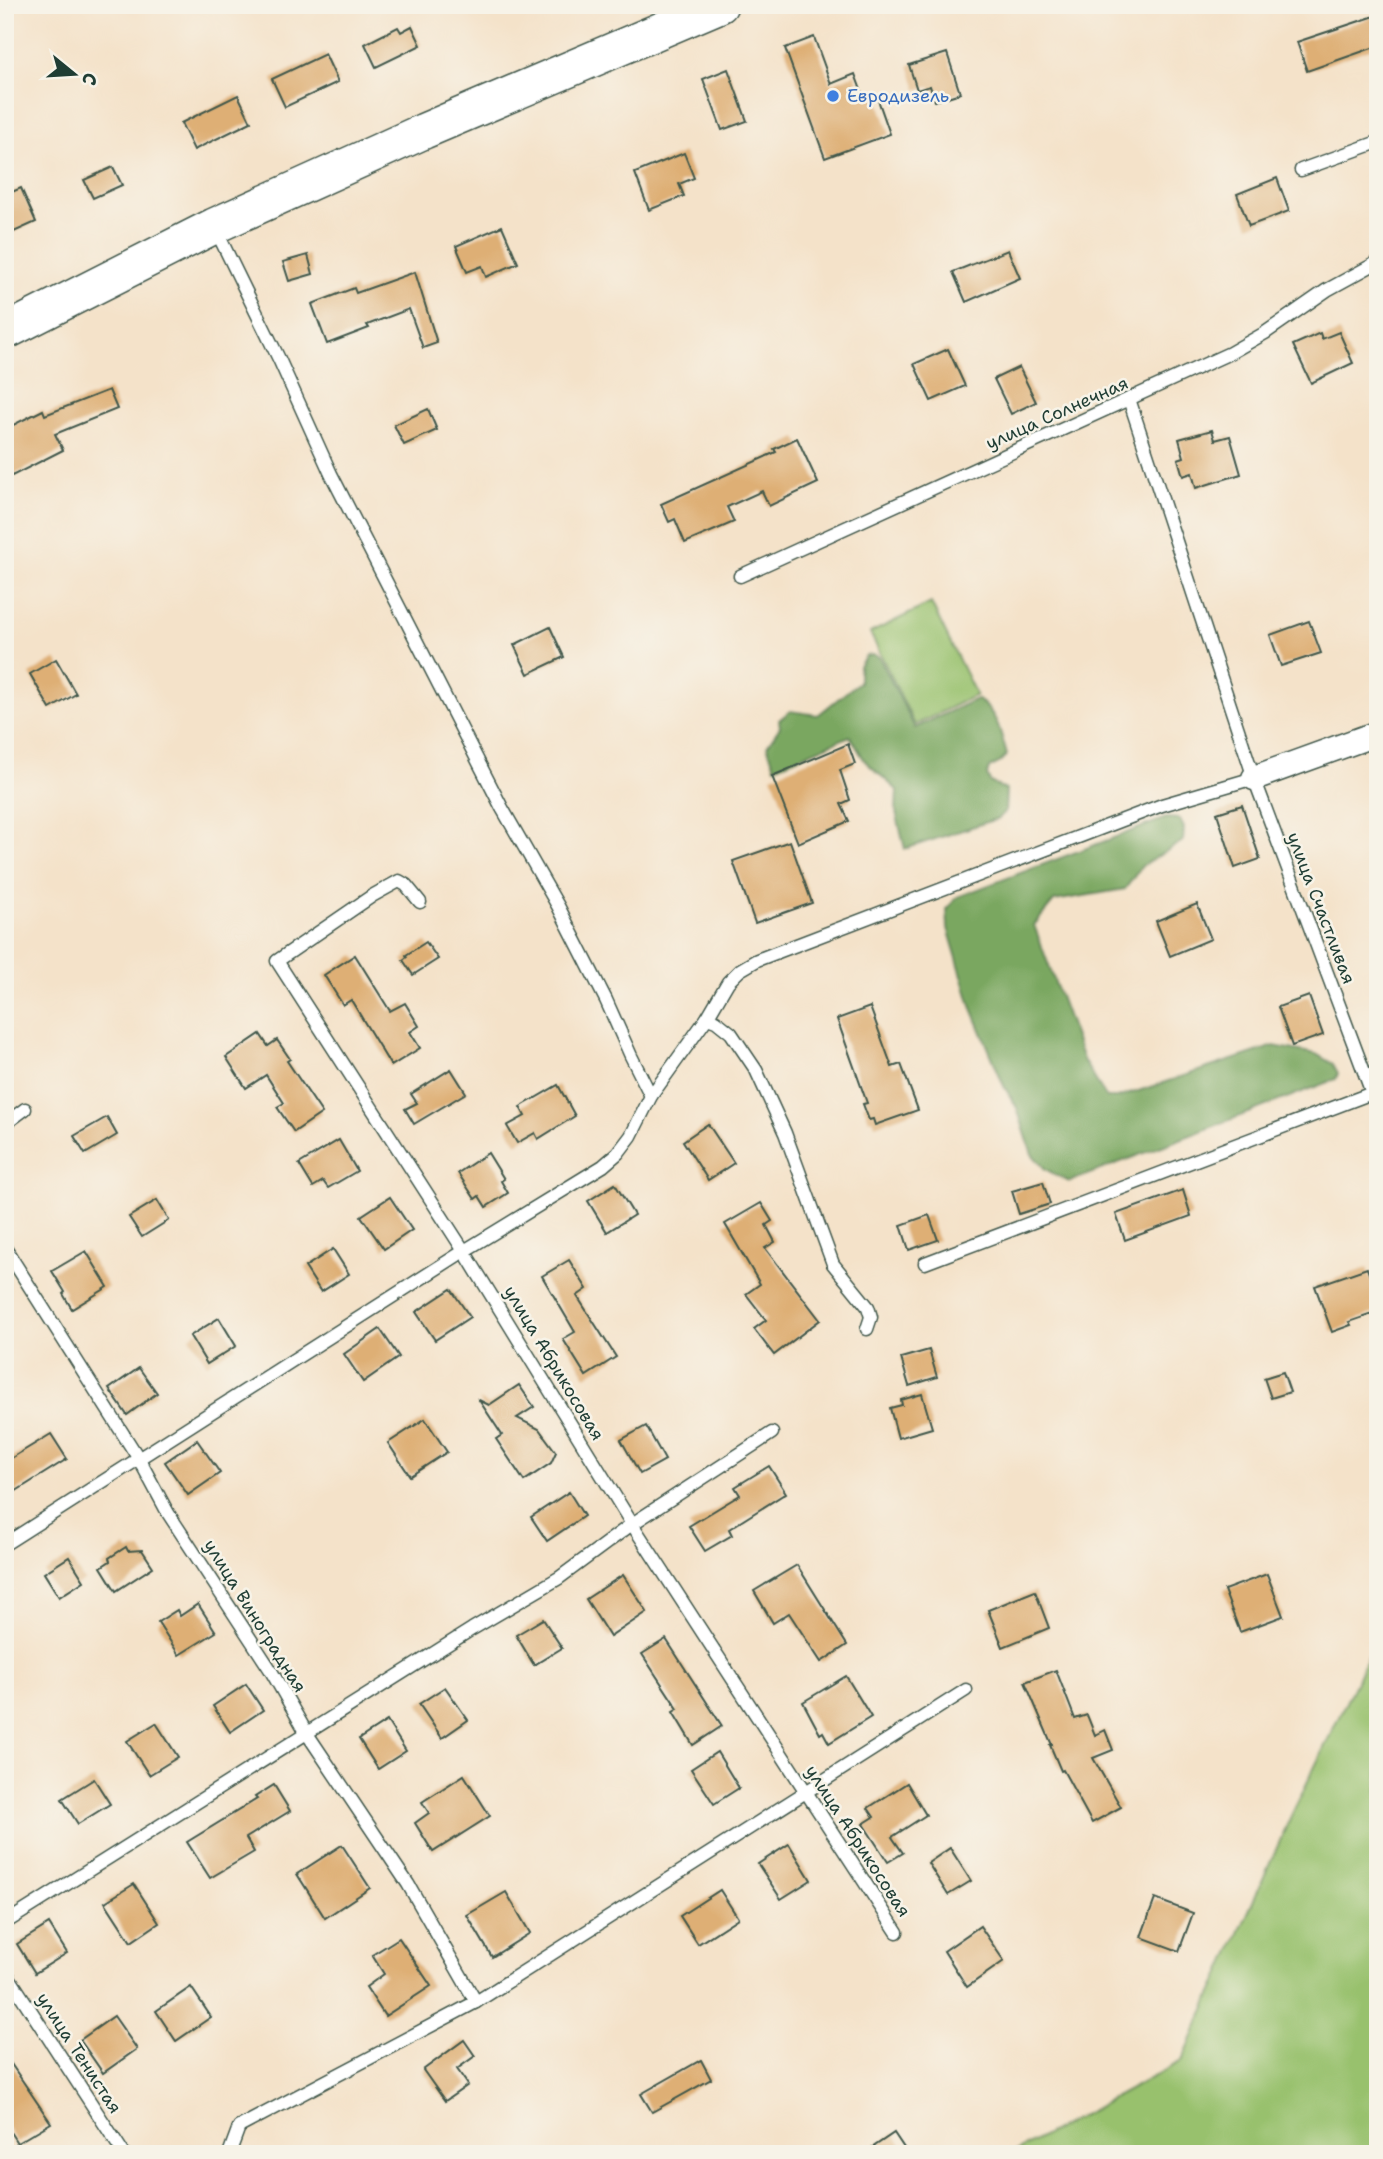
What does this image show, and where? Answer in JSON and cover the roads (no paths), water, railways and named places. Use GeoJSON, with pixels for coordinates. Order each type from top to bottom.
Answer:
{"type":"FeatureCollection","features":[{"type":"Feature","properties":{"kind":"main road"},"geometry":{"type":"LineString","coordinates":[[5,332],[214,226],[424,131],[720,5]]}},
{"type":"Feature","properties":{"kind":"street"},"geometry":{"type":"LineString","coordinates":[[1254,778],[1378,733]]}},
{"type":"Feature","properties":{"kind":"lane"},"geometry":{"type":"LineString","coordinates":[[1301,170],[1378,142]]}},
{"type":"Feature","properties":{"kind":"lane"},"geometry":{"type":"LineString","coordinates":[[214,226],[337,486],[502,808],[607,1000],[652,1096]]}},
{"type":"Feature","properties":{"kind":"lane","name":"улица Солнечная"},"geometry":{"type":"LineString","coordinates":[[740,576],[1230,353],[1265,333],[1327,290],[1378,262]]}},
{"type":"Feature","properties":{"kind":"lane","name":"улица Счастливая"},"geometry":{"type":"LineString","coordinates":[[1129,399],[1254,778],[1378,1108]]}},
{"type":"Feature","properties":{"kind":"lane"},"geometry":{"type":"LineString","coordinates":[[5,1544],[464,1251],[603,1166],[631,1136],[652,1096],[707,1018],[728,982],[757,960],[1162,806],[1254,778]]}},
{"type":"Feature","properties":{"kind":"lane","name":"улица Абрикосовая"},"geometry":{"type":"LineString","coordinates":[[420,902],[406,885],[399,881],[372,896],[277,961],[464,1251],[632,1524],[897,1932]]}},
{"type":"Feature","properties":{"kind":"lane"},"geometry":{"type":"LineString","coordinates":[[707,1018],[716,1021],[731,1033],[756,1070],[785,1133],[833,1264],[868,1307],[870,1317],[867,1329]]}},
{"type":"Feature","properties":{"kind":"lane"},"geometry":{"type":"LineString","coordinates":[[925,1263],[1372,1093]]}},
{"type":"Feature","properties":{"kind":"lane"},"geometry":{"type":"LineString","coordinates":[[5,1124],[24,1110]]}},
{"type":"Feature","properties":{"kind":"lane","name":"улица Виноградная"},"geometry":{"type":"LineString","coordinates":[[5,1248],[139,1459],[168,1513],[270,1669],[306,1732],[408,1884],[476,2002]]}},
{"type":"Feature","properties":{"kind":"lane"},"geometry":{"type":"LineString","coordinates":[[5,1923],[306,1732],[559,1578],[632,1524],[772,1433]]}},
{"type":"Feature","properties":{"kind":"lane"},"geometry":{"type":"LineString","coordinates":[[229,2154],[239,2127],[476,2002],[966,1690]]}},
{"type":"Feature","properties":{"kind":"lane","name":"улица Тенистая"},"geometry":{"type":"LineString","coordinates":[[5,1971],[124,2154]]}},
{"type":"Feature","properties":{"kind":"place","name":"Евродизель"},"geometry":{"type":"Point","coordinates":[833,96]}}]}
